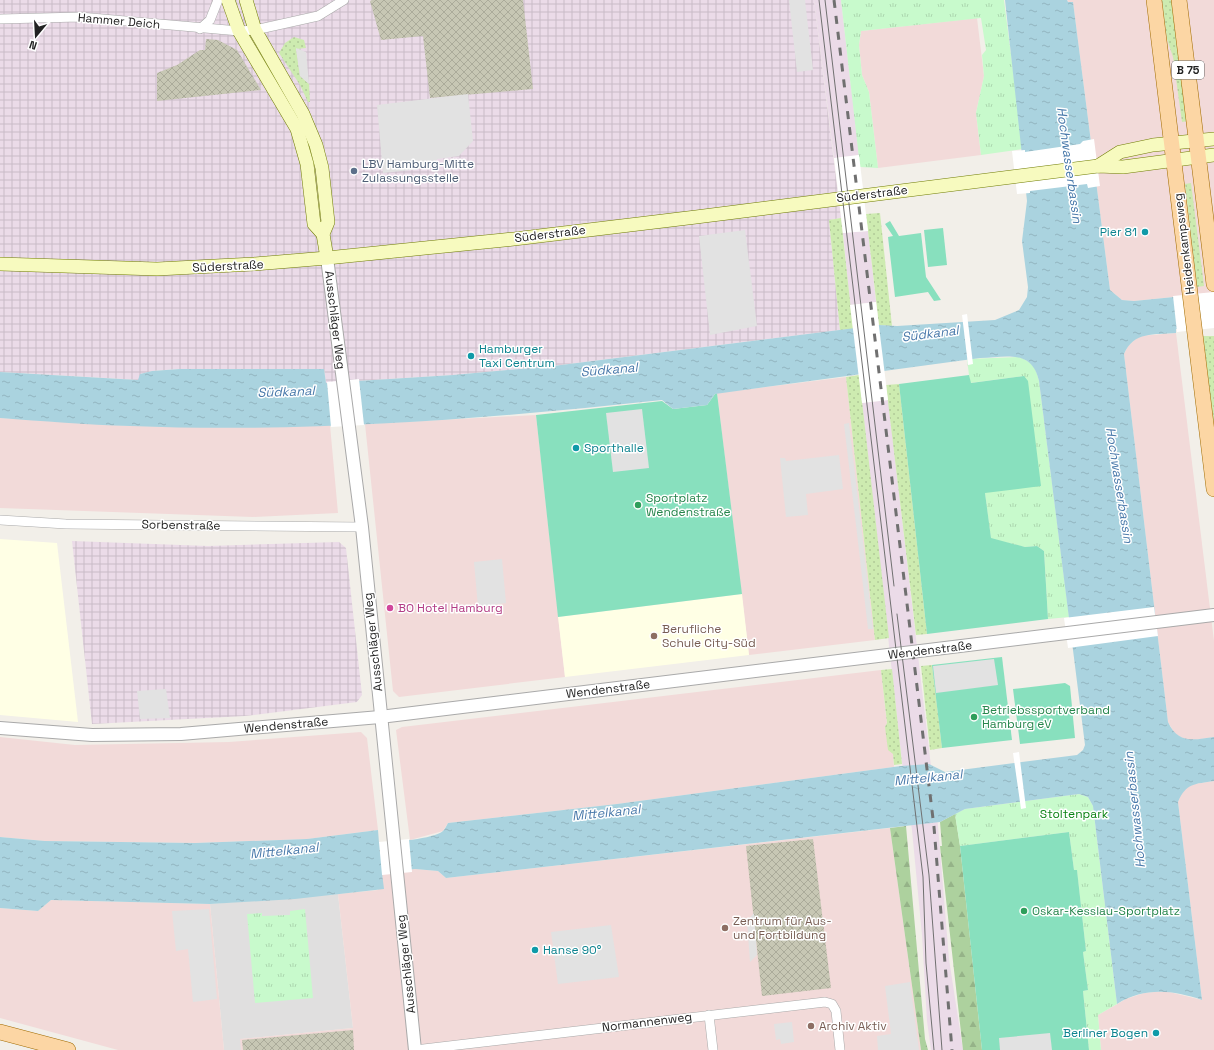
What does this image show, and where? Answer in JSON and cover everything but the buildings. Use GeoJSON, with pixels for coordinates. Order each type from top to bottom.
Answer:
{"type":"FeatureCollection","features":[{"type":"Feature","properties":{"kind":"main road","name":"Ausschläger Weg"},"geometry":{"type":"LineString","coordinates":[[228,0],[238,31],[297,129],[307,164],[314,224],[323,234]]}},
{"type":"Feature","properties":{"kind":"main road","name":"Ausschläger Weg"},"geometry":{"type":"LineString","coordinates":[[246,0],[255,30],[303,114],[316,145],[322,168],[328,222],[323,234],[327,258]]}},
{"type":"Feature","properties":{"kind":"main road","name":"Heidenkampsweg"},"geometry":{"type":"LineString","coordinates":[[1154,0],[1214,489]]}},
{"type":"Feature","properties":{"kind":"main road","name":"Heidenkampsweg"},"geometry":{"type":"LineString","coordinates":[[1179,0],[1214,284]]}},
{"type":"Feature","properties":{"kind":"main road","name":"Süderstraße"},"geometry":{"type":"LineString","coordinates":[[1098,166],[1120,152],[1172,143],[1214,138]]}},
{"type":"Feature","properties":{"kind":"main road","name":"Süderstraße"},"geometry":{"type":"LineString","coordinates":[[0,264],[157,269],[254,264],[327,258],[520,238],[1098,166],[1124,168],[1214,155]]}},
{"type":"Feature","properties":{"kind":"main road"},"geometry":{"type":"LineString","coordinates":[[0,1032],[68,1050]]}},
{"type":"Feature","properties":{"kind":"street"},"geometry":{"type":"LineString","coordinates":[[200,29],[210,20],[218,0]]}},
{"type":"Feature","properties":{"kind":"street","name":"Hammer Deich"},"geometry":{"type":"LineString","coordinates":[[0,18],[80,17],[200,29],[238,31],[255,30],[318,16],[344,0]]}},
{"type":"Feature","properties":{"kind":"street","name":"Ausschläger Weg"},"geometry":{"type":"LineString","coordinates":[[327,258],[362,527],[380,717],[416,1050]]}},
{"type":"Feature","properties":{"kind":"street","name":"Sorbenstraße"},"geometry":{"type":"LineString","coordinates":[[0,520],[66,524],[362,527]]}},
{"type":"Feature","properties":{"kind":"street","name":"Wendenstraße"},"geometry":{"type":"LineString","coordinates":[[0,728],[92,735],[181,734],[380,717],[745,671],[929,651],[1214,615]]}},
{"type":"Feature","properties":{"kind":"street","name":"Normannenweg"},"geometry":{"type":"LineString","coordinates":[[416,1050],[825,1002],[832,1004],[836,1011],[840,1050]]}},
{"type":"Feature","properties":{"kind":"street"},"geometry":{"type":"LineString","coordinates":[[709,1015],[713,1050]]}},
{"type":"Feature","properties":{"kind":"shaded area"},"geometry":{"type":"Polygon","coordinates":[[[0,0],[814,0],[841,218],[829,220],[840,330],[553,366],[453,375],[326,383],[324,369],[180,369],[152,371],[141,374],[139,380],[0,372],[0,0]]]}},
{"type":"Feature","properties":{"kind":"shaded area"},"geometry":{"type":"Polygon","coordinates":[[[523,0],[533,89],[430,98],[423,36],[381,40],[370,1],[523,0]]]}},
{"type":"Feature","properties":{"kind":"shaded area"},"geometry":{"type":"Polygon","coordinates":[[[789,0],[805,0],[813,70],[797,72],[789,0]]]}},
{"type":"Feature","properties":{"kind":"shaded area"},"geometry":{"type":"Polygon","coordinates":[[[814,0],[841,0],[859,155],[834,158],[814,0]]]}},
{"type":"Feature","properties":{"kind":"shaded area"},"geometry":{"type":"Polygon","coordinates":[[[1067,0],[1214,0],[1214,293],[1134,301],[1122,300],[1110,290],[1073,2],[1068,2],[1067,0]]]}},
{"type":"Feature","properties":{"kind":"shaded area"},"geometry":{"type":"Polygon","coordinates":[[[977,18],[984,76],[976,113],[981,155],[878,168],[869,92],[862,75],[859,45],[861,31],[977,18]]]}},
{"type":"Feature","properties":{"kind":"shaded area"},"geometry":{"type":"Polygon","coordinates":[[[206,39],[218,40],[237,50],[261,90],[157,101],[157,73],[177,65],[200,50],[205,50],[206,39]]]}},
{"type":"Feature","properties":{"kind":"shaded area"},"geometry":{"type":"Polygon","coordinates":[[[296,48],[306,52],[309,84],[300,76],[296,48]]]}},
{"type":"Feature","properties":{"kind":"shaded area","name":"LBV Hamburg-Mitte Zulassungsstelle"},"geometry":{"type":"Polygon","coordinates":[[[468,94],[473,141],[459,156],[437,159],[438,167],[383,173],[377,105],[468,94]]]}},
{"type":"Feature","properties":{"kind":"shaded area"},"geometry":{"type":"Polygon","coordinates":[[[745,230],[757,326],[710,335],[699,236],[745,230]]]}},
{"type":"Feature","properties":{"kind":"shaded area"},"geometry":{"type":"Polygon","coordinates":[[[868,231],[876,302],[850,305],[843,233],[868,231]]]}},
{"type":"Feature","properties":{"kind":"shaded area"},"geometry":{"type":"Polygon","coordinates":[[[1176,333],[1214,641],[1214,737],[1194,740],[1187,740],[1175,734],[1168,722],[1124,354],[1128,346],[1139,336],[1176,333]]]}},
{"type":"Feature","properties":{"kind":"shaded area"},"geometry":{"type":"Polygon","coordinates":[[[846,377],[875,640],[749,655],[717,393],[846,377]]]}},
{"type":"Feature","properties":{"kind":"shaded area"},"geometry":{"type":"Polygon","coordinates":[[[888,400],[938,826],[949,959],[963,1050],[931,1050],[927,1021],[922,935],[912,830],[902,762],[862,403],[888,400]]]}},
{"type":"Feature","properties":{"kind":"shaded area"},"geometry":{"type":"Polygon","coordinates":[[[642,409],[649,468],[613,472],[606,413],[642,409]]]}},
{"type":"Feature","properties":{"kind":"shaded area"},"geometry":{"type":"Polygon","coordinates":[[[536,415],[565,677],[399,697],[393,691],[365,424],[536,415]]]}},
{"type":"Feature","properties":{"kind":"shaded area"},"geometry":{"type":"Polygon","coordinates":[[[0,418],[130,426],[232,427],[330,425],[338,513],[253,517],[0,508],[0,418]]]}},
{"type":"Feature","properties":{"kind":"shaded area"},"geometry":{"type":"Polygon","coordinates":[[[849,423],[873,629],[868,629],[844,424],[849,423]]]}},
{"type":"Feature","properties":{"kind":"shaded area"},"geometry":{"type":"Polygon","coordinates":[[[839,455],[843,489],[806,494],[808,515],[786,517],[780,458],[785,458],[786,461],[839,455]]]}},
{"type":"Feature","properties":{"kind":"shaded area"},"geometry":{"type":"Polygon","coordinates":[[[0,539],[57,543],[78,722],[0,715],[0,539]]]}},
{"type":"Feature","properties":{"kind":"shaded area"},"geometry":{"type":"Polygon","coordinates":[[[72,541],[208,546],[339,542],[346,548],[362,695],[357,702],[245,716],[92,724],[72,541]]]}},
{"type":"Feature","properties":{"kind":"shaded area"},"geometry":{"type":"Polygon","coordinates":[[[502,559],[506,603],[478,607],[474,562],[502,559]]]}},
{"type":"Feature","properties":{"kind":"shaded area","name":"Berufliche Schule City-Süd"},"geometry":{"type":"Polygon","coordinates":[[[742,594],[749,655],[565,677],[558,617],[742,594]]]}},
{"type":"Feature","properties":{"kind":"shaded area"},"geometry":{"type":"Polygon","coordinates":[[[994,659],[998,685],[936,693],[933,666],[994,659]]]}},
{"type":"Feature","properties":{"kind":"shaded area"},"geometry":{"type":"Polygon","coordinates":[[[881,670],[887,724],[885,727],[893,754],[894,767],[617,804],[448,823],[443,831],[410,840],[396,730],[402,727],[881,670]]]}},
{"type":"Feature","properties":{"kind":"shaded area"},"geometry":{"type":"Polygon","coordinates":[[[166,689],[170,718],[140,719],[137,691],[166,689]]]}},
{"type":"Feature","properties":{"kind":"shaded area"},"geometry":{"type":"Polygon","coordinates":[[[361,732],[367,738],[378,830],[307,839],[195,843],[45,841],[0,837],[0,737],[75,745],[229,742],[361,732]]]}},
{"type":"Feature","properties":{"kind":"shaded area"},"geometry":{"type":"Polygon","coordinates":[[[1214,781],[1214,1050],[1101,1050],[1098,1015],[1126,999],[1144,993],[1165,991],[1202,1000],[1178,802],[1181,793],[1186,788],[1194,784],[1214,781]]]}},
{"type":"Feature","properties":{"kind":"shaded area"},"geometry":{"type":"Polygon","coordinates":[[[890,828],[921,1050],[241,1050],[240,1039],[353,1028],[338,894],[378,890],[382,873],[415,869],[438,871],[446,878],[890,828]]]}},
{"type":"Feature","properties":{"kind":"shaded area"},"geometry":{"type":"Polygon","coordinates":[[[813,839],[831,988],[762,996],[746,846],[813,839]]]}},
{"type":"Feature","properties":{"kind":"shaded area"},"geometry":{"type":"Polygon","coordinates":[[[338,894],[353,1028],[241,1039],[241,1050],[224,1050],[210,904],[338,894]]]}},
{"type":"Feature","properties":{"kind":"shaded area"},"geometry":{"type":"Polygon","coordinates":[[[51,900],[210,904],[224,1050],[118,1050],[0,1018],[0,908],[38,911],[51,900]]]}},
{"type":"Feature","properties":{"kind":"shaded area"},"geometry":{"type":"Polygon","coordinates":[[[209,909],[217,999],[193,1002],[188,949],[176,951],[172,911],[209,909]]]}},
{"type":"Feature","properties":{"kind":"shaded area"},"geometry":{"type":"Polygon","coordinates":[[[754,913],[757,955],[750,962],[747,921],[754,913]]]}},
{"type":"Feature","properties":{"kind":"shaded area"},"geometry":{"type":"Polygon","coordinates":[[[611,925],[619,977],[558,984],[551,932],[611,925]]]}},
{"type":"Feature","properties":{"kind":"shaded area"},"geometry":{"type":"Polygon","coordinates":[[[910,982],[919,1050],[878,1050],[877,1036],[891,1034],[885,986],[910,982]]]}},
{"type":"Feature","properties":{"kind":"shaded area"},"geometry":{"type":"Polygon","coordinates":[[[792,1022],[794,1042],[781,1044],[780,1039],[776,1040],[774,1024],[792,1022]]]}},
{"type":"Feature","properties":{"kind":"shaded area"},"geometry":{"type":"Polygon","coordinates":[[[353,1030],[354,1050],[243,1050],[242,1040],[353,1030]]]}},
{"type":"Feature","properties":{"kind":"shaded area"},"geometry":{"type":"Polygon","coordinates":[[[1050,1033],[1052,1050],[1000,1050],[999,1038],[1050,1033]]]}},
{"type":"Feature","properties":{"kind":"green space"},"geometry":{"type":"Polygon","coordinates":[[[841,0],[1004,0],[1023,149],[981,155],[976,113],[984,76],[982,55],[986,50],[981,18],[861,31],[859,45],[862,75],[869,92],[878,168],[860,167],[841,0]]]}},
{"type":"Feature","properties":{"kind":"green space"},"geometry":{"type":"Polygon","coordinates":[[[1162,0],[1174,0],[1188,121],[1182,122],[1173,57],[1167,39],[1162,0]]]}},
{"type":"Feature","properties":{"kind":"green space"},"geometry":{"type":"Polygon","coordinates":[[[294,37],[304,40],[306,48],[296,49],[300,76],[309,84],[310,102],[308,102],[300,85],[279,53],[285,43],[294,37]]]}},
{"type":"Feature","properties":{"kind":"green space"},"geometry":{"type":"Polygon","coordinates":[[[1191,183],[1204,286],[1197,287],[1185,184],[1191,183]]]}},
{"type":"Feature","properties":{"kind":"green space"},"geometry":{"type":"Polygon","coordinates":[[[880,213],[892,326],[879,325],[866,214],[880,213]]]}},
{"type":"Feature","properties":{"kind":"green space"},"geometry":{"type":"Polygon","coordinates":[[[841,218],[853,329],[840,330],[829,220],[841,218]]]}},
{"type":"Feature","properties":{"kind":"green space"},"geometry":{"type":"Polygon","coordinates":[[[890,221],[899,236],[921,233],[926,277],[941,300],[934,301],[928,292],[895,297],[888,237],[893,236],[885,224],[890,221]]]}},
{"type":"Feature","properties":{"kind":"green space"},"geometry":{"type":"Polygon","coordinates":[[[943,228],[947,265],[928,267],[924,230],[943,228]]]}},
{"type":"Feature","properties":{"kind":"green space"},"geometry":{"type":"Polygon","coordinates":[[[1203,336],[1214,336],[1214,426],[1203,336]]]}},
{"type":"Feature","properties":{"kind":"green space"},"geometry":{"type":"Polygon","coordinates":[[[1019,357],[1033,366],[1039,381],[1069,617],[1048,619],[1044,551],[1037,546],[1025,547],[991,539],[985,493],[1023,376],[970,383],[967,359],[1019,357]]]}},
{"type":"Feature","properties":{"kind":"green space"},"geometry":{"type":"Polygon","coordinates":[[[859,375],[889,638],[875,640],[846,377],[859,375]]]}},
{"type":"Feature","properties":{"kind":"green space"},"geometry":{"type":"Polygon","coordinates":[[[969,375],[971,383],[1024,376],[1028,381],[1041,486],[985,493],[991,538],[1025,547],[1037,546],[1044,551],[1048,619],[927,634],[899,384],[969,375]]]}},
{"type":"Feature","properties":{"kind":"green space"},"geometry":{"type":"Polygon","coordinates":[[[899,384],[927,634],[916,635],[886,385],[899,384]]]}},
{"type":"Feature","properties":{"kind":"green space","name":"Sportplatz Wendenstraße"},"geometry":{"type":"Polygon","coordinates":[[[717,393],[742,594],[558,617],[536,415],[662,401],[673,409],[707,405],[717,393]]]}},
{"type":"Feature","properties":{"kind":"green space","name":"Betriebssportverband Hamburg eV"},"geometry":{"type":"Polygon","coordinates":[[[1002,657],[1012,740],[942,748],[932,665],[1002,657]]]}},
{"type":"Feature","properties":{"kind":"green space"},"geometry":{"type":"Polygon","coordinates":[[[932,665],[942,748],[930,750],[921,666],[932,665]]]}},
{"type":"Feature","properties":{"kind":"green space"},"geometry":{"type":"Polygon","coordinates":[[[892,669],[902,764],[894,765],[893,754],[888,750],[885,727],[887,723],[881,670],[892,669]]]}},
{"type":"Feature","properties":{"kind":"green space"},"geometry":{"type":"Polygon","coordinates":[[[1065,683],[1070,686],[1075,738],[1020,744],[1013,689],[1065,683]]]}},
{"type":"Feature","properties":{"kind":"green space","name":"Stoltenpark"},"geometry":{"type":"Polygon","coordinates":[[[1079,794],[1088,797],[1093,806],[1117,1004],[1098,1015],[1101,1050],[1089,1050],[1083,991],[1088,990],[1083,952],[1086,951],[1077,871],[1074,870],[1069,832],[960,846],[955,814],[965,809],[1079,794]]]}},
{"type":"Feature","properties":{"kind":"green space"},"geometry":{"type":"Polygon","coordinates":[[[955,814],[960,846],[982,1050],[963,1050],[940,846],[942,846],[940,822],[955,814]]]}},
{"type":"Feature","properties":{"kind":"green space"},"geometry":{"type":"Polygon","coordinates":[[[906,826],[925,1039],[928,1050],[921,1050],[890,828],[906,826]]]}},
{"type":"Feature","properties":{"kind":"green space","name":"Oskar-Kesslau-Sportplatz"},"geometry":{"type":"Polygon","coordinates":[[[1069,832],[1074,870],[1077,870],[1086,951],[1083,952],[1088,990],[1083,991],[1089,1050],[982,1050],[960,846],[1069,832]]]}},
{"type":"Feature","properties":{"kind":"green space"},"geometry":{"type":"Polygon","coordinates":[[[305,909],[313,998],[255,1003],[247,914],[262,913],[262,916],[290,915],[290,911],[305,909]]]}},
{"type":"Feature","properties":{"kind":"water"},"geometry":{"type":"Polygon","coordinates":[[[1005,0],[1067,0],[1068,2],[1073,2],[1110,290],[1122,300],[1134,301],[1214,293],[1214,326],[1176,329],[1176,333],[1153,334],[1139,338],[1133,341],[1124,354],[1168,722],[1176,734],[1187,739],[1214,737],[1214,781],[1196,784],[1188,788],[1184,791],[1178,802],[1202,1000],[1180,994],[1159,992],[1138,995],[1117,1004],[1093,806],[1088,797],[1079,794],[965,809],[940,822],[446,878],[438,871],[415,869],[382,873],[384,889],[295,899],[210,904],[51,900],[38,911],[0,908],[0,837],[45,841],[195,843],[307,839],[378,830],[379,843],[385,843],[412,840],[438,834],[443,831],[448,823],[617,804],[901,766],[929,764],[945,772],[1077,755],[1083,750],[1085,745],[1039,381],[1036,371],[1024,359],[1008,356],[980,358],[715,394],[707,405],[673,409],[662,400],[530,413],[396,423],[263,428],[196,428],[114,425],[0,418],[0,372],[138,380],[140,374],[152,371],[180,369],[324,369],[326,383],[453,375],[553,366],[879,325],[897,326],[995,320],[1019,310],[1027,297],[1028,287],[1022,241],[1027,201],[1005,0]]]}},
{"type":"Feature","properties":{"kind":"pier"},"geometry":{"type":"Polygon","coordinates":[[[1094,139],[1100,186],[1088,188],[1087,184],[1017,194],[1012,151],[1025,150],[1025,152],[1080,144],[1083,141],[1094,139]]]}},
{"type":"Feature","properties":{"kind":"pier"},"geometry":{"type":"Polygon","coordinates":[[[859,155],[868,231],[843,233],[834,158],[859,155]]]}},
{"type":"Feature","properties":{"kind":"pier"},"geometry":{"type":"Polygon","coordinates":[[[1214,292],[1214,328],[1177,332],[1173,296],[1214,292]]]}},
{"type":"Feature","properties":{"kind":"pier"},"geometry":{"type":"Polygon","coordinates":[[[876,302],[888,400],[862,403],[850,305],[876,302]]]}},
{"type":"Feature","properties":{"kind":"pier"},"geometry":{"type":"Polygon","coordinates":[[[967,314],[973,364],[968,365],[962,315],[967,314]]]}},
{"type":"Feature","properties":{"kind":"pier"},"geometry":{"type":"Polygon","coordinates":[[[359,379],[364,425],[331,427],[327,382],[359,379]]]}},
{"type":"Feature","properties":{"kind":"pier"},"geometry":{"type":"Polygon","coordinates":[[[1154,607],[1158,636],[1068,648],[1064,618],[1154,607]]]}},
{"type":"Feature","properties":{"kind":"pier"},"geometry":{"type":"Polygon","coordinates":[[[1019,752],[1026,808],[1021,809],[1013,753],[1019,752]]]}},
{"type":"Feature","properties":{"kind":"pier"},"geometry":{"type":"Polygon","coordinates":[[[409,839],[412,872],[382,875],[379,842],[409,839]]]}},
{"type":"Feature","properties":{"kind":"tram line"},"geometry":{"type":"LineString","coordinates":[[819,0],[923,877],[926,963],[934,1050]]}},
{"type":"Feature","properties":{"kind":"tram line"},"geometry":{"type":"LineString","coordinates":[[825,0],[894,586]]}},
{"type":"Feature","properties":{"kind":"tram line"},"geometry":{"type":"LineString","coordinates":[[897,614],[929,875],[942,1050]]}},
{"type":"Feature","properties":{"kind":"railway"},"geometry":{"type":"LineString","coordinates":[[834,0],[934,827],[952,1050]]}},
{"type":"Feature","properties":{"kind":"place","name":"LBV Hamburg-Mitte Zulassungsstelle"},"geometry":{"type":"Point","coordinates":[354,171]}},
{"type":"Feature","properties":{"kind":"place","name":"Pier 81"},"geometry":{"type":"Point","coordinates":[1145,232]}},
{"type":"Feature","properties":{"kind":"place","name":"Hamburger Taxi Centrum"},"geometry":{"type":"Point","coordinates":[471,356]}},
{"type":"Feature","properties":{"kind":"place","name":"Sporthalle"},"geometry":{"type":"Point","coordinates":[576,448]}},
{"type":"Feature","properties":{"kind":"place","name":"Sportplatz Wendenstraße"},"geometry":{"type":"Point","coordinates":[638,505]}},
{"type":"Feature","properties":{"kind":"place","name":"BO Hotel Hamburg"},"geometry":{"type":"Point","coordinates":[390,608]}},
{"type":"Feature","properties":{"kind":"place","name":"Berufliche Schule City-Süd"},"geometry":{"type":"Point","coordinates":[654,636]}},
{"type":"Feature","properties":{"kind":"place","name":"Betriebssportverband Hamburg eV"},"geometry":{"type":"Point","coordinates":[974,717]}},
{"type":"Feature","properties":{"kind":"place","name":"Oskar-Kesslau-Sportplatz"},"geometry":{"type":"Point","coordinates":[1024,911]}},
{"type":"Feature","properties":{"kind":"place","name":"Zentrum für Aus- und Fortbildung"},"geometry":{"type":"Point","coordinates":[725,928]}},
{"type":"Feature","properties":{"kind":"place","name":"Hanse 90°"},"geometry":{"type":"Point","coordinates":[535,950]}},
{"type":"Feature","properties":{"kind":"place","name":"Archiv Aktiv"},"geometry":{"type":"Point","coordinates":[811,1026]}},
{"type":"Feature","properties":{"kind":"place","name":"Berliner Bogen"},"geometry":{"type":"Point","coordinates":[1156,1033]}},
{"type":"Feature","properties":{"kind":"water label","name":"Hochwasserbassin"},"geometry":{"type":"Point","coordinates":[1070,165]}},
{"type":"Feature","properties":{"kind":"water label","name":"Südkanal"},"geometry":{"type":"Point","coordinates":[930,333]}},
{"type":"Feature","properties":{"kind":"water label","name":"Südkanal"},"geometry":{"type":"Point","coordinates":[609,369]}},
{"type":"Feature","properties":{"kind":"water label","name":"Südkanal"},"geometry":{"type":"Point","coordinates":[286,391]}},
{"type":"Feature","properties":{"kind":"water label","name":"Hochwasserbassin"},"geometry":{"type":"Point","coordinates":[1120,485]}},
{"type":"Feature","properties":{"kind":"water label","name":"Mittelkanal"},"geometry":{"type":"Point","coordinates":[928,777]}},
{"type":"Feature","properties":{"kind":"water label","name":"Hochwasserbassin"},"geometry":{"type":"Point","coordinates":[1134,810]}},
{"type":"Feature","properties":{"kind":"water label","name":"Mittelkanal"},"geometry":{"type":"Point","coordinates":[606,812]}},
{"type":"Feature","properties":{"kind":"water label","name":"Mittelkanal"},"geometry":{"type":"Point","coordinates":[284,850]}}]}
